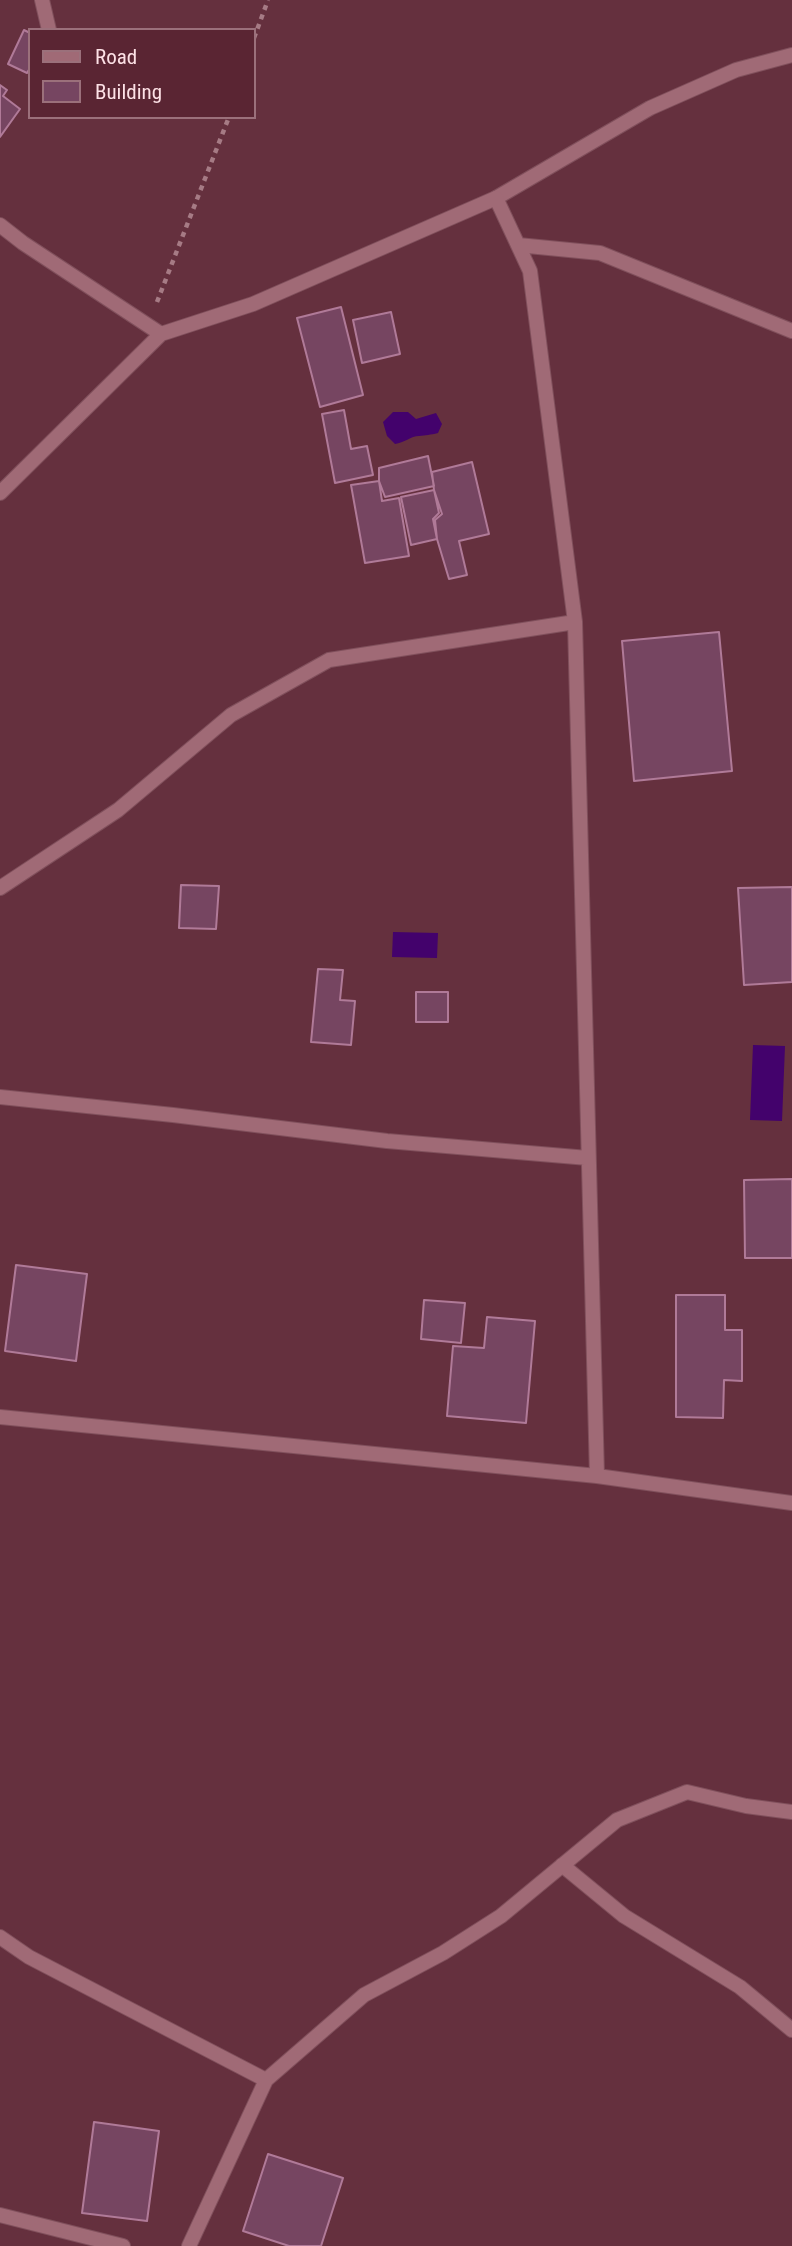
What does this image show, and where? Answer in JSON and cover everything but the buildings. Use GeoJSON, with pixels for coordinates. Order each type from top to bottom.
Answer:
{"type":"FeatureCollection","features":[{"type":"Feature","properties":{"kind":"street"},"geometry":{"type":"LineString","coordinates":[[42,0],[48,28]]}},
{"type":"Feature","properties":{"kind":"street"},"geometry":{"type":"LineString","coordinates":[[0,493],[161,334],[253,304],[496,198],[650,108],[736,70],[792,55]]}},
{"type":"Feature","properties":{"kind":"street"},"geometry":{"type":"LineString","coordinates":[[496,198],[530,271],[575,622],[597,1476]]}},
{"type":"Feature","properties":{"kind":"street"},"geometry":{"type":"LineString","coordinates":[[0,225],[161,334]]}},
{"type":"Feature","properties":{"kind":"street"},"geometry":{"type":"LineString","coordinates":[[518,245],[600,253],[792,331]]}},
{"type":"Feature","properties":{"kind":"street"},"geometry":{"type":"LineString","coordinates":[[0,888],[118,810],[231,715],[329,660],[575,622]]}},
{"type":"Feature","properties":{"kind":"street"},"geometry":{"type":"LineString","coordinates":[[0,1097],[387,1141],[587,1158]]}},
{"type":"Feature","properties":{"kind":"street"},"geometry":{"type":"LineString","coordinates":[[0,1417],[597,1476],[792,1503]]}},
{"type":"Feature","properties":{"kind":"street"},"geometry":{"type":"LineString","coordinates":[[189,2246],[265,2080],[363,1995],[443,1954],[500,1916],[617,1820],[687,1792],[746,1806],[792,1812]]}},
{"type":"Feature","properties":{"kind":"street"},"geometry":{"type":"LineString","coordinates":[[562,1866],[624,1916],[740,1987],[792,2030]]}},
{"type":"Feature","properties":{"kind":"street"},"geometry":{"type":"LineString","coordinates":[[0,1937],[29,1957],[265,2080]]}},
{"type":"Feature","properties":{"kind":"street"},"geometry":{"type":"LineString","coordinates":[[0,2215],[123,2246]]}},
{"type":"Feature","properties":{"kind":"path"},"geometry":{"type":"LineString","coordinates":[[256,33],[268,0]]}},
{"type":"Feature","properties":{"kind":"path"},"geometry":{"type":"LineString","coordinates":[[149,324],[228,119]]}},
{"type":"Feature","properties":{"kind":"shaded area"},"geometry":{"type":"Polygon","coordinates":[[[393,412],[408,412],[416,419],[436,413],[442,424],[438,433],[416,436],[395,444],[387,436],[383,422],[393,412]]]}},
{"type":"Feature","properties":{"kind":"shaded area"},"geometry":{"type":"Polygon","coordinates":[[[393,932],[438,933],[437,958],[392,957],[393,932]]]}},
{"type":"Feature","properties":{"kind":"shaded area"},"geometry":{"type":"Polygon","coordinates":[[[753,1045],[785,1046],[782,1121],[750,1120],[753,1045]]]}}]}
